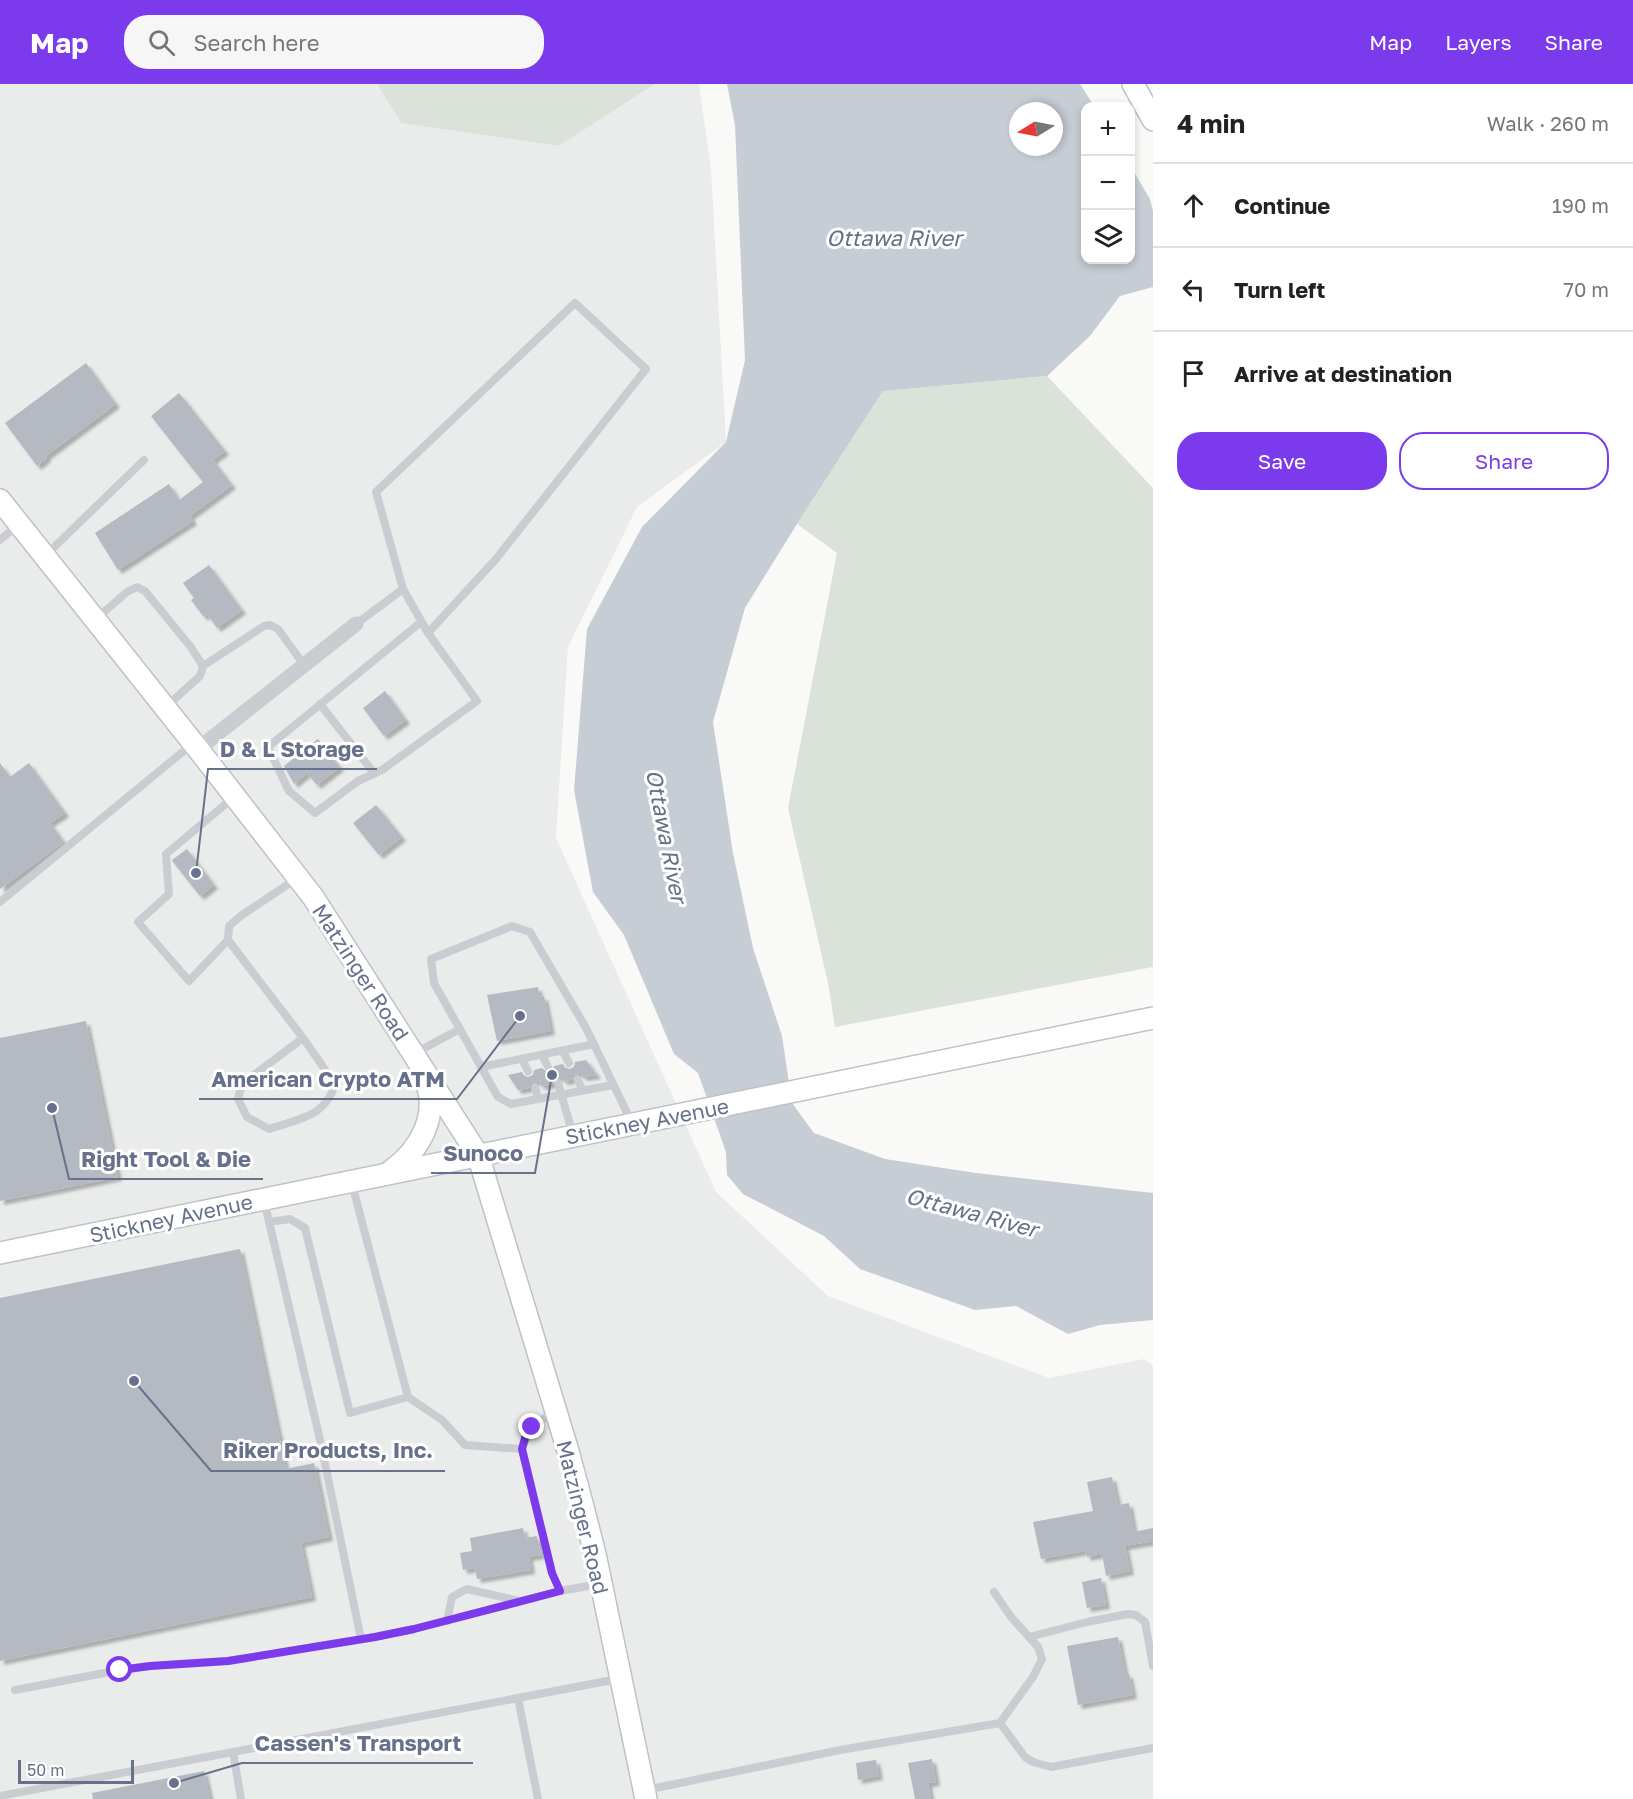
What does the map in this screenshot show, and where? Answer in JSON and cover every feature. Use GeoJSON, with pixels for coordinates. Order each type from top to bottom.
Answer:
{"type":"FeatureCollection","features":[{"type":"Feature","properties":{"kind":"street"},"geometry":{"type":"LineString","coordinates":[[1133,84],[1153,120]]}},
{"type":"Feature","properties":{"kind":"street","name":"Matzinger Road"},"geometry":{"type":"LineString","coordinates":[[0,500],[166,707],[313,897],[478,1155],[582,1503],[645,1794]]}},
{"type":"Feature","properties":{"kind":"street"},"geometry":{"type":"LineString","coordinates":[[196,746],[356,624]]}},
{"type":"Feature","properties":{"kind":"street","name":"Stickney Avenue"},"geometry":{"type":"LineString","coordinates":[[0,1253],[1153,1018]]}},
{"type":"Feature","properties":{"kind":"street"},"geometry":{"type":"LineString","coordinates":[[387,1174],[409,1156],[420,1141],[427,1125],[430,1108],[428,1085],[416,1058]]}},
{"type":"Feature","properties":{"kind":"lane"},"geometry":{"type":"LineString","coordinates":[[421,622],[268,747],[289,791],[315,813],[358,781],[382,770],[477,701],[428,633],[403,589],[376,492],[575,303],[646,369],[496,560],[428,633]]}},
{"type":"Feature","properties":{"kind":"lane"},"geometry":{"type":"LineString","coordinates":[[45,556],[144,460]]}},
{"type":"Feature","properties":{"kind":"lane"},"geometry":{"type":"LineString","coordinates":[[0,540],[19,524]]}},
{"type":"Feature","properties":{"kind":"lane"},"geometry":{"type":"LineString","coordinates":[[95,619],[137,587],[145,591],[190,646],[203,666]]}},
{"type":"Feature","properties":{"kind":"lane"},"geometry":{"type":"LineString","coordinates":[[356,624],[403,589]]}},
{"type":"Feature","properties":{"kind":"lane"},"geometry":{"type":"LineString","coordinates":[[166,707],[200,676],[203,666],[264,626],[270,625],[278,629],[304,665]]}},
{"type":"Feature","properties":{"kind":"lane"},"geometry":{"type":"LineString","coordinates":[[320,704],[374,773]]}},
{"type":"Feature","properties":{"kind":"lane"},"geometry":{"type":"LineString","coordinates":[[0,902],[196,746]]}},
{"type":"Feature","properties":{"kind":"lane"},"geometry":{"type":"LineString","coordinates":[[236,796],[166,854],[170,894],[138,922],[189,981],[228,940],[229,926],[298,879]]}},
{"type":"Feature","properties":{"kind":"lane"},"geometry":{"type":"LineString","coordinates":[[614,1085],[511,1104],[498,1097],[434,983],[431,959],[512,926],[530,932],[586,1028],[594,1044],[614,1085],[633,1124]]}},
{"type":"Feature","properties":{"kind":"lane"},"geometry":{"type":"LineString","coordinates":[[228,940],[303,1038],[335,1084],[332,1096],[317,1112],[269,1129],[247,1117],[238,1099],[242,1084],[303,1038]]}},
{"type":"Feature","properties":{"kind":"lane"},"geometry":{"type":"LineString","coordinates":[[416,1058],[460,1029]]}},
{"type":"Feature","properties":{"kind":"lane"},"geometry":{"type":"LineString","coordinates":[[481,1067],[594,1044]]}},
{"type":"Feature","properties":{"kind":"lane"},"geometry":{"type":"LineString","coordinates":[[564,1050],[569,1063]]}},
{"type":"Feature","properties":{"kind":"lane"},"geometry":{"type":"LineString","coordinates":[[542,1055],[548,1067]]}},
{"type":"Feature","properties":{"kind":"lane"},"geometry":{"type":"LineString","coordinates":[[522,1059],[528,1071]]}},
{"type":"Feature","properties":{"kind":"lane"},"geometry":{"type":"LineString","coordinates":[[577,1079],[584,1090]]}},
{"type":"Feature","properties":{"kind":"lane"},"geometry":{"type":"LineString","coordinates":[[558,1083],[574,1136]]}},
{"type":"Feature","properties":{"kind":"lane"},"geometry":{"type":"LineString","coordinates":[[535,1087],[538,1099]]}},
{"type":"Feature","properties":{"kind":"lane"},"geometry":{"type":"LineString","coordinates":[[352,1181],[408,1397],[442,1420],[465,1445],[522,1449]]}},
{"type":"Feature","properties":{"kind":"lane"},"geometry":{"type":"LineString","coordinates":[[264,1199],[321,1444],[362,1639]]}},
{"type":"Feature","properties":{"kind":"lane"},"geometry":{"type":"LineString","coordinates":[[269,1222],[290,1219],[305,1228],[350,1413],[408,1397]]}},
{"type":"Feature","properties":{"kind":"lane"},"geometry":{"type":"LineString","coordinates":[[555,1410],[532,1427],[525,1438],[522,1449],[552,1573],[560,1591]]}},
{"type":"Feature","properties":{"kind":"lane"},"geometry":{"type":"LineString","coordinates":[[15,1690],[120,1670],[228,1661],[362,1639],[447,1621],[560,1591],[601,1584]]}},
{"type":"Feature","properties":{"kind":"lane"},"geometry":{"type":"LineString","coordinates":[[447,1621],[452,1597],[467,1589],[521,1601]]}},
{"type":"Feature","properties":{"kind":"lane"},"geometry":{"type":"LineString","coordinates":[[645,1794],[851,1748],[1000,1723],[1033,1677],[1042,1659],[1038,1647],[1011,1617],[994,1592]]}},
{"type":"Feature","properties":{"kind":"lane"},"geometry":{"type":"LineString","coordinates":[[1029,1636],[1087,1622],[1128,1614],[1136,1615],[1145,1623],[1153,1666]]}},
{"type":"Feature","properties":{"kind":"lane"},"geometry":{"type":"LineString","coordinates":[[0,1796],[620,1678]]}},
{"type":"Feature","properties":{"kind":"lane"},"geometry":{"type":"LineString","coordinates":[[518,1698],[538,1799]]}},
{"type":"Feature","properties":{"kind":"lane"},"geometry":{"type":"LineString","coordinates":[[1000,1723],[1025,1757],[1051,1767],[1153,1748]]}},
{"type":"Feature","properties":{"kind":"lane"},"geometry":{"type":"LineString","coordinates":[[233,1752],[241,1799]]}},
{"type":"Feature","properties":{"kind":"shaded area"},"geometry":{"type":"Polygon","coordinates":[[[0,84],[377,84],[401,123],[559,146],[655,84],[699,84],[711,168],[726,442],[637,507],[568,647],[556,838],[716,1192],[828,1296],[1049,1378],[1144,1359],[1153,1366],[1153,1799],[0,1799],[0,84]]]}},
{"type":"Feature","properties":{"kind":"shaded area"},"geometry":{"type":"Polygon","coordinates":[[[377,84],[655,84],[559,146],[401,123],[377,84]]]}},
{"type":"Feature","properties":{"kind":"shaded area"},"geometry":{"type":"Polygon","coordinates":[[[1047,376],[1153,488],[1153,967],[835,1027],[828,983],[788,808],[837,553],[797,524],[883,391],[1047,376]]]}},
{"type":"Feature","properties":{"kind":"water","name":"Ottawa River"},"geometry":{"type":"Polygon","coordinates":[[[727,84],[1080,84],[1091,102],[1081,102],[1081,264],[1135,264],[1135,174],[1150,199],[1153,211],[1153,287],[1120,296],[1090,336],[1047,376],[883,391],[745,608],[713,722],[733,853],[753,948],[782,1036],[792,1103],[814,1133],[885,1159],[976,1173],[1153,1193],[1153,1320],[1100,1325],[1068,1334],[1016,1306],[975,1310],[860,1269],[824,1236],[743,1194],[727,1175],[726,1152],[698,1073],[674,1054],[624,935],[593,892],[574,790],[587,629],[642,527],[726,442],[745,360],[735,125],[727,84]]]}},
{"type":"Feature","properties":{"kind":"building"},"geometry":{"type":"Polygon","coordinates":[[[86,363],[116,404],[46,456],[47,458],[37,466],[5,423],[86,363]]]}},
{"type":"Feature","properties":{"kind":"building"},"geometry":{"type":"Polygon","coordinates":[[[179,393],[225,451],[213,460],[232,485],[190,516],[193,521],[118,570],[95,533],[169,484],[179,500],[203,482],[151,416],[179,393]]]}},
{"type":"Feature","properties":{"kind":"building"},"geometry":{"type":"Polygon","coordinates":[[[209,565],[242,610],[217,628],[207,614],[204,617],[191,600],[194,598],[183,583],[209,565]]]}},
{"type":"Feature","properties":{"kind":"building"},"geometry":{"type":"Polygon","coordinates":[[[385,691],[406,720],[384,736],[363,708],[385,691]]]}},
{"type":"Feature","properties":{"kind":"building"},"geometry":{"type":"Polygon","coordinates":[[[318,739],[340,767],[317,785],[307,773],[294,784],[284,766],[318,739]]]}},
{"type":"Feature","properties":{"kind":"building"},"geometry":{"type":"Polygon","coordinates":[[[0,763],[10,777],[29,763],[65,813],[50,823],[64,842],[0,889],[0,763]]]}},
{"type":"Feature","properties":{"kind":"building"},"geometry":{"type":"Polygon","coordinates":[[[376,805],[402,837],[379,855],[353,823],[376,805]]]}},
{"type":"Feature","properties":{"kind":"building"},"geometry":{"type":"Polygon","coordinates":[[[187,849],[214,885],[200,896],[172,860],[187,849]]]}},
{"type":"Feature","properties":{"kind":"building"},"geometry":{"type":"Polygon","coordinates":[[[538,987],[539,997],[544,996],[551,1031],[497,1041],[487,995],[538,987]]]}},
{"type":"Feature","properties":{"kind":"building"},"geometry":{"type":"Polygon","coordinates":[[[86,1021],[118,1177],[0,1201],[0,1038],[86,1021]]]}},
{"type":"Feature","properties":{"kind":"building"},"geometry":{"type":"Polygon","coordinates":[[[586,1060],[597,1075],[583,1077],[577,1073],[572,1075],[571,1080],[564,1081],[557,1077],[553,1079],[552,1084],[541,1086],[539,1082],[534,1081],[530,1083],[529,1088],[518,1090],[508,1075],[522,1072],[528,1077],[533,1075],[534,1070],[542,1068],[548,1073],[553,1071],[554,1066],[563,1064],[569,1069],[574,1067],[575,1062],[586,1060]]]}},
{"type":"Feature","properties":{"kind":"building"},"geometry":{"type":"Polygon","coordinates":[[[240,1249],[286,1469],[314,1463],[329,1537],[301,1543],[312,1597],[0,1661],[0,1298],[240,1249]]]}},
{"type":"Feature","properties":{"kind":"building"},"geometry":{"type":"Polygon","coordinates":[[[1112,1477],[1118,1505],[1129,1503],[1134,1532],[1153,1528],[1153,1541],[1125,1546],[1130,1571],[1106,1576],[1102,1554],[1087,1557],[1085,1551],[1041,1559],[1033,1522],[1093,1511],[1087,1482],[1112,1477]]]}},
{"type":"Feature","properties":{"kind":"building"},"geometry":{"type":"Polygon","coordinates":[[[523,1528],[525,1538],[537,1536],[541,1555],[529,1557],[531,1570],[477,1579],[475,1568],[463,1570],[460,1553],[472,1551],[470,1538],[523,1528]]]}},
{"type":"Feature","properties":{"kind":"building"},"geometry":{"type":"Polygon","coordinates":[[[1101,1578],[1106,1605],[1087,1608],[1082,1582],[1101,1578]]]}},
{"type":"Feature","properties":{"kind":"building"},"geometry":{"type":"Polygon","coordinates":[[[1118,1637],[1125,1674],[1129,1674],[1133,1695],[1078,1705],[1067,1646],[1118,1637]]]}},
{"type":"Feature","properties":{"kind":"building"},"geometry":{"type":"Polygon","coordinates":[[[932,1759],[936,1782],[928,1783],[931,1799],[915,1799],[908,1763],[932,1759]]]}},
{"type":"Feature","properties":{"kind":"building"},"geometry":{"type":"Polygon","coordinates":[[[876,1760],[879,1776],[858,1780],[856,1763],[876,1760]]]}},
{"type":"Feature","properties":{"kind":"building"},"geometry":{"type":"Polygon","coordinates":[[[204,1771],[210,1799],[93,1799],[92,1793],[204,1771]]]}},
{"type":"Feature","properties":{"kind":"place","name":"D & L Storage"},"geometry":{"type":"Point","coordinates":[196,873]}},
{"type":"Feature","properties":{"kind":"place","name":"American Crypto ATM"},"geometry":{"type":"Point","coordinates":[520,1016]}},
{"type":"Feature","properties":{"kind":"place","name":"Sunoco"},"geometry":{"type":"Point","coordinates":[552,1075]}},
{"type":"Feature","properties":{"kind":"place","name":"Right Tool & Die"},"geometry":{"type":"Point","coordinates":[52,1108]}},
{"type":"Feature","properties":{"kind":"place","name":"Riker Products, Inc."},"geometry":{"type":"Point","coordinates":[134,1381]}},
{"type":"Feature","properties":{"kind":"place","name":"Cassen's Transport"},"geometry":{"type":"Point","coordinates":[174,1783]}},
{"type":"Feature","properties":{"kind":"route"},"geometry":{"type":"LineString","coordinates":[[120,1670],[228,1661],[375,1637],[560,1591],[552,1573],[522,1449],[525,1438],[532,1427]]}}]}
